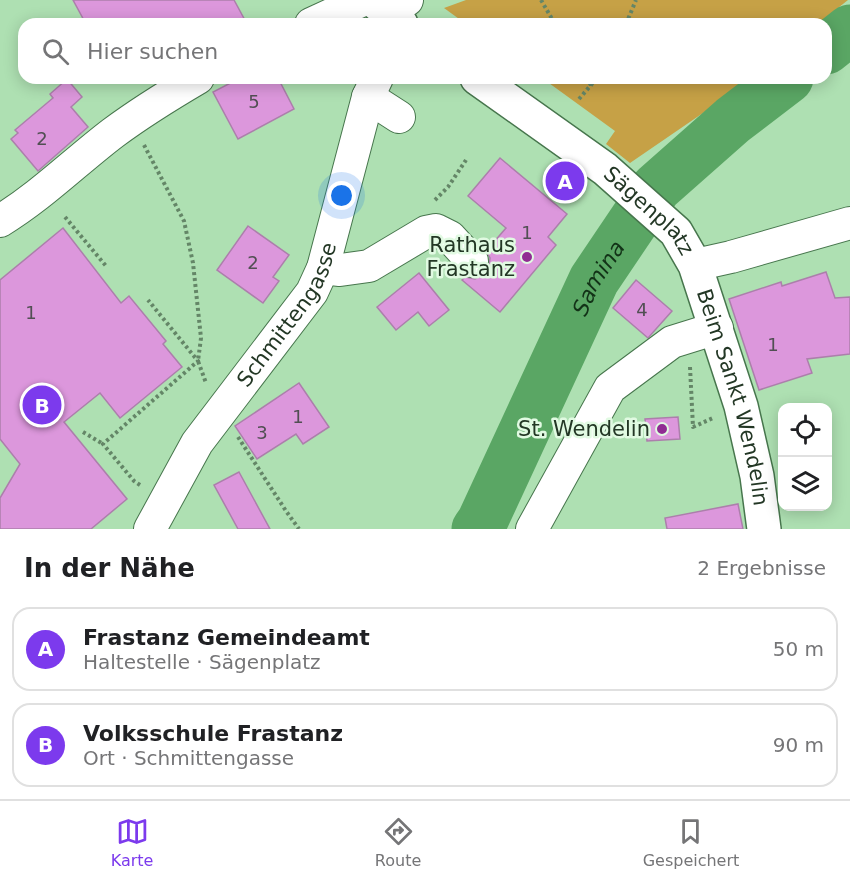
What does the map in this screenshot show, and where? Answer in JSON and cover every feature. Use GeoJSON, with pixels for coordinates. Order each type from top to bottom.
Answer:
{"type":"FeatureCollection","features":[{"type":"Feature","properties":{"kind":"main road","name":"Sägenplatz"},"geometry":{"type":"LineString","coordinates":[[486,84],[615,176],[676,232],[695,265]]}},
{"type":"Feature","properties":{"kind":"main road","name":"Beim Sankt Wendelin"},"geometry":{"type":"LineString","coordinates":[[695,265],[741,406],[757,476],[764,529]]}},
{"type":"Feature","properties":{"kind":"street"},"geometry":{"type":"LineString","coordinates":[[338,18],[386,8]]}},
{"type":"Feature","properties":{"kind":"street"},"geometry":{"type":"LineString","coordinates":[[0,221],[113,133],[174,104],[192,84]]}},
{"type":"Feature","properties":{"kind":"street"},"geometry":{"type":"LineString","coordinates":[[373,88],[399,117]]}},
{"type":"Feature","properties":{"kind":"street","name":"Schmittengasse"},"geometry":{"type":"LineString","coordinates":[[150,529],[197,443],[312,292],[323,268],[373,88]]}},
{"type":"Feature","properties":{"kind":"street"},"geometry":{"type":"LineString","coordinates":[[695,265],[850,223]]}},
{"type":"Feature","properties":{"kind":"street"},"geometry":{"type":"LineString","coordinates":[[323,268],[340,270],[369,267],[426,232],[436,230],[450,237],[472,261]]}},
{"type":"Feature","properties":{"kind":"street"},"geometry":{"type":"LineString","coordinates":[[532,529],[610,388],[672,342],[717,328]]}},
{"type":"Feature","properties":{"kind":"path"},"geometry":{"type":"LineString","coordinates":[[541,0],[552,18]]}},
{"type":"Feature","properties":{"kind":"path"},"geometry":{"type":"LineString","coordinates":[[628,18],[636,0]]}},
{"type":"Feature","properties":{"kind":"path"},"geometry":{"type":"LineString","coordinates":[[579,99],[591,85]]}},
{"type":"Feature","properties":{"kind":"path"},"geometry":{"type":"LineString","coordinates":[[104,444],[198,361],[201,338],[193,263],[184,221],[144,143]]}},
{"type":"Feature","properties":{"kind":"path"},"geometry":{"type":"LineString","coordinates":[[65,217],[106,266]]}},
{"type":"Feature","properties":{"kind":"path"},"geometry":{"type":"LineString","coordinates":[[148,300],[198,361]]}},
{"type":"Feature","properties":{"kind":"path"},"geometry":{"type":"LineString","coordinates":[[690,364],[693,427],[714,417]]}},
{"type":"Feature","properties":{"kind":"path"},"geometry":{"type":"LineString","coordinates":[[233,429],[299,529]]}},
{"type":"Feature","properties":{"kind":"path"},"geometry":{"type":"LineString","coordinates":[[83,432],[104,444],[134,481]]}},
{"type":"Feature","properties":{"kind":"shaded area"},"geometry":{"type":"Polygon","coordinates":[[[466,0],[848,0],[826,18],[458,18],[444,8],[466,0]]]}},
{"type":"Feature","properties":{"kind":"shaded area"},"geometry":{"type":"Polygon","coordinates":[[[550,84],[744,84],[630,163],[606,144],[615,131],[550,84]]]}},
{"type":"Feature","properties":{"kind":"building"},"geometry":{"type":"Polygon","coordinates":[[[73,0],[234,0],[244,18],[83,18],[73,0]]]}},
{"type":"Feature","properties":{"kind":"building"},"geometry":{"type":"Polygon","coordinates":[[[61,84],[71,84],[82,97],[71,107],[88,127],[38,171],[11,139],[18,133],[15,130],[53,98],[50,94],[61,84]]]}},
{"type":"Feature","properties":{"kind":"building"},"geometry":{"type":"Polygon","coordinates":[[[228,84],[281,84],[294,109],[238,139],[213,92],[228,84]]]}},
{"type":"Feature","properties":{"kind":"building"},"geometry":{"type":"Polygon","coordinates":[[[500,158],[567,214],[548,237],[556,245],[500,312],[462,280],[465,277],[475,279],[485,274],[490,258],[486,251],[506,228],[468,196],[500,158]]]}},
{"type":"Feature","properties":{"kind":"building"},"geometry":{"type":"Polygon","coordinates":[[[248,226],[289,255],[273,277],[279,281],[263,303],[217,270],[248,226]]]}},
{"type":"Feature","properties":{"kind":"building"},"geometry":{"type":"Polygon","coordinates":[[[63,228],[121,303],[129,296],[166,341],[163,344],[182,367],[120,418],[100,393],[64,422],[127,499],[91,529],[0,529],[0,498],[20,464],[0,439],[0,280],[63,228]]]}},
{"type":"Feature","properties":{"kind":"building"},"geometry":{"type":"Polygon","coordinates":[[[826,272],[835,298],[850,297],[850,354],[807,359],[812,373],[759,390],[729,299],[781,282],[782,286],[826,272]]]}},
{"type":"Feature","properties":{"kind":"building"},"geometry":{"type":"Polygon","coordinates":[[[419,273],[449,310],[429,326],[418,312],[396,330],[377,307],[419,273]]]}},
{"type":"Feature","properties":{"kind":"building"},"geometry":{"type":"Polygon","coordinates":[[[636,280],[672,311],[648,338],[613,308],[636,280]]]}},
{"type":"Feature","properties":{"kind":"building"},"geometry":{"type":"Polygon","coordinates":[[[299,383],[329,427],[303,444],[296,434],[257,459],[235,426],[299,383]]]}},
{"type":"Feature","properties":{"kind":"building","name":"St. Wendelin"},"geometry":{"type":"Polygon","coordinates":[[[678,417],[680,439],[647,441],[645,419],[678,417]]]}},
{"type":"Feature","properties":{"kind":"building"},"geometry":{"type":"Polygon","coordinates":[[[239,472],[270,529],[238,529],[214,485],[239,472]]]}},
{"type":"Feature","properties":{"kind":"building"},"geometry":{"type":"Polygon","coordinates":[[[738,504],[743,529],[667,529],[665,518],[738,504]]]}},
{"type":"Feature","properties":{"kind":"waterway","name":"Samina"},"geometry":{"type":"LineString","coordinates":[[832,44],[850,30]]}},
{"type":"Feature","properties":{"kind":"waterway","name":"Samina"},"geometry":{"type":"LineString","coordinates":[[477,529],[594,280],[656,188],[733,120],[780,84]]}},
{"type":"Feature","properties":{"kind":"place","name":"Frastanz Gemeindeamt"},"geometry":{"type":"Point","coordinates":[565,181]}},
{"type":"Feature","properties":{"kind":"place","name":"Rathaus Frastanz"},"geometry":{"type":"Point","coordinates":[527,257]}},
{"type":"Feature","properties":{"kind":"place","name":"Volksschule Frastanz"},"geometry":{"type":"Point","coordinates":[42,405]}},
{"type":"Feature","properties":{"kind":"place","name":"St. Wendelin"},"geometry":{"type":"Point","coordinates":[662,429]}}]}
